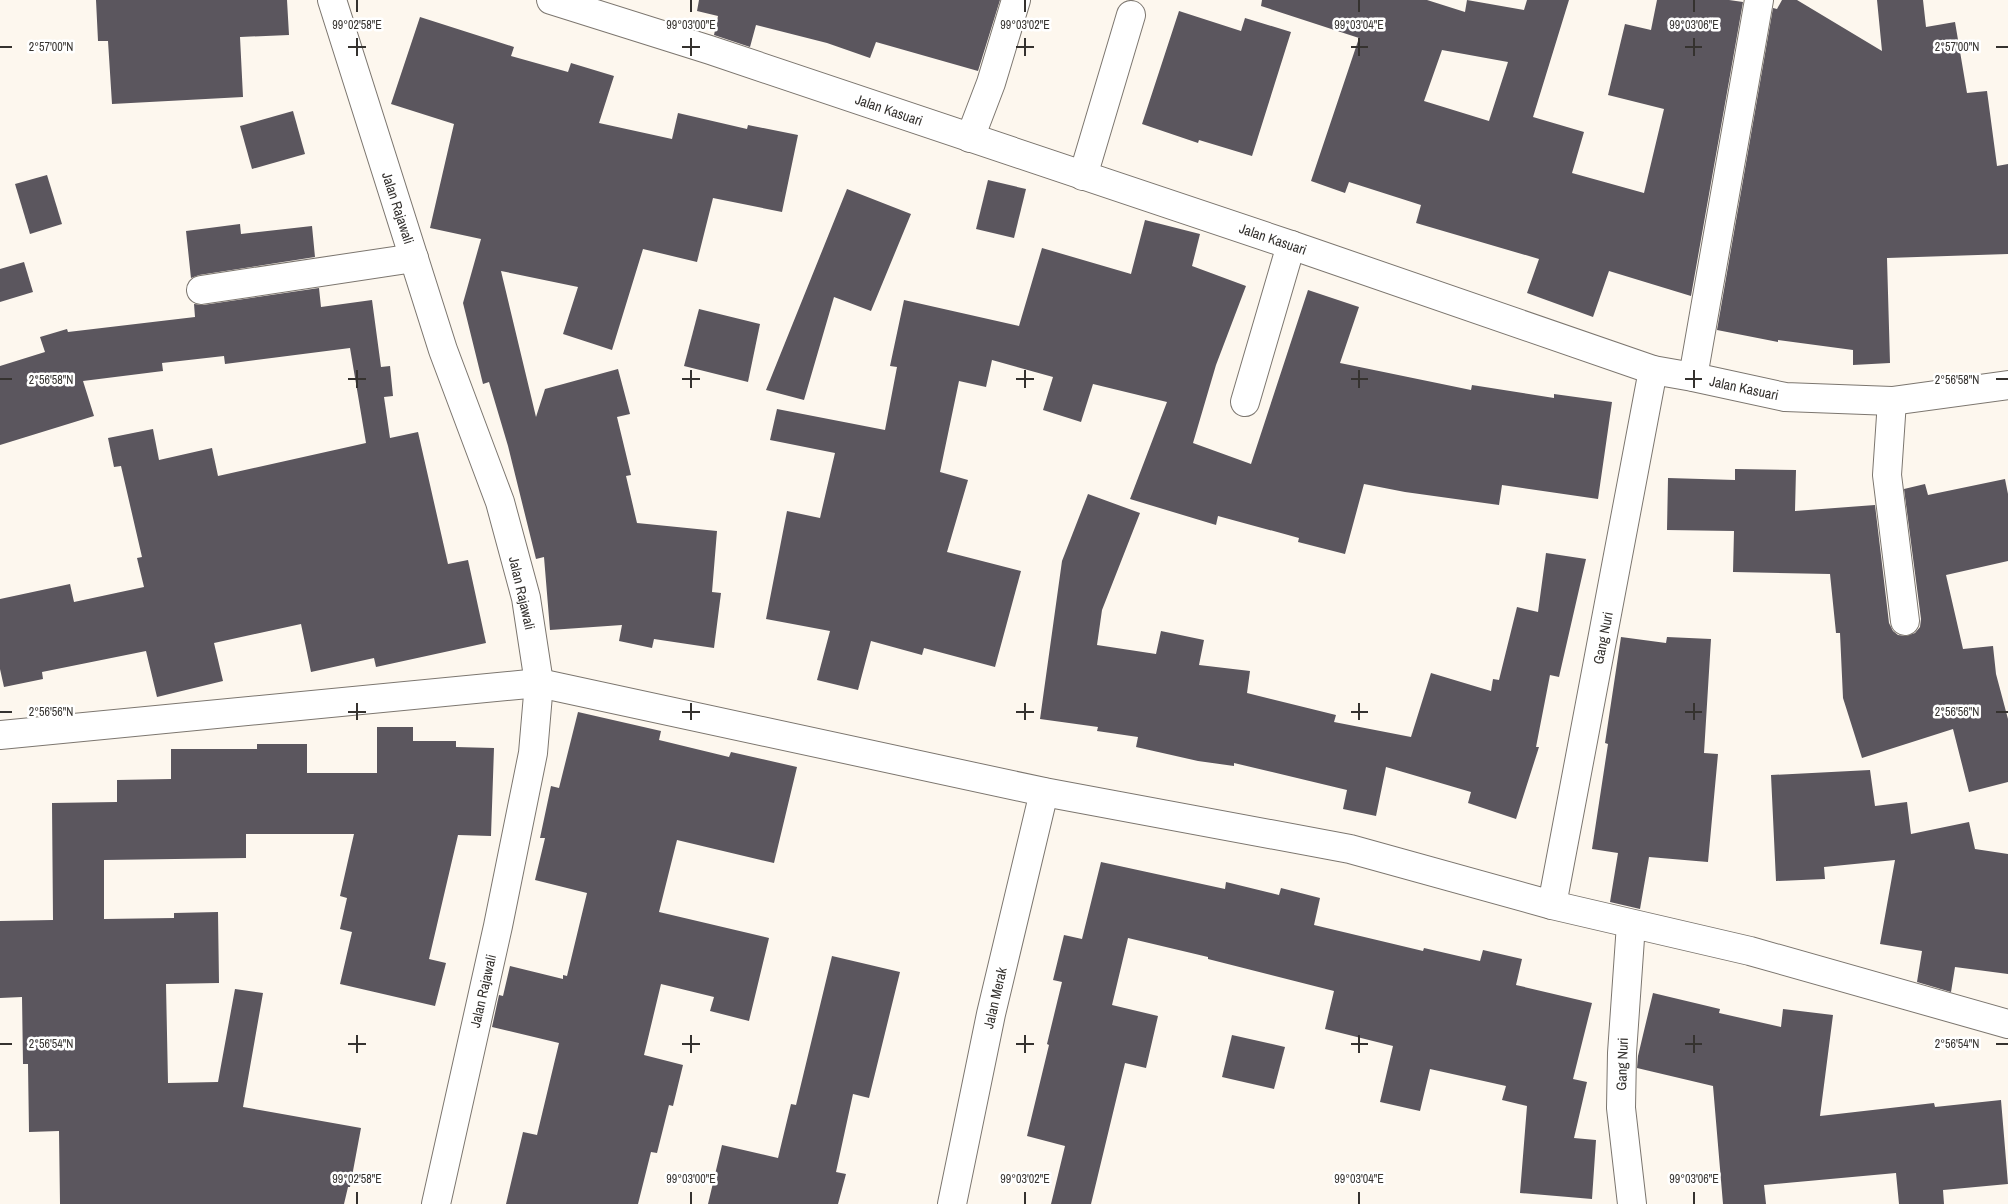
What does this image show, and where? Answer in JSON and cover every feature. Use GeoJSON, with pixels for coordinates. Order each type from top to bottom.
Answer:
{"type":"FeatureCollection","features":[{"type":"Feature","properties":{"kind":"street","name":"Jalan Rajawali"},"geometry":{"type":"LineString","coordinates":[[332,0],[443,350],[500,502],[526,598],[539,683],[533,753],[498,926],[436,1204]]}},
{"type":"Feature","properties":{"kind":"street","name":"Jalan Kasuari"},"geometry":{"type":"LineString","coordinates":[[551,0],[710,50],[1653,370],[1785,397],[1892,401],[2008,385]]}},
{"type":"Feature","properties":{"kind":"street"},"geometry":{"type":"LineString","coordinates":[[970,138],[991,83],[1016,0]]}},
{"type":"Feature","properties":{"kind":"street"},"geometry":{"type":"LineString","coordinates":[[1693,377],[1759,0]]}},
{"type":"Feature","properties":{"kind":"street"},"geometry":{"type":"LineString","coordinates":[[1083,176],[1131,15]]}},
{"type":"Feature","properties":{"kind":"street"},"geometry":{"type":"LineString","coordinates":[[1245,402],[1291,246]]}},
{"type":"Feature","properties":{"kind":"street"},"geometry":{"type":"LineString","coordinates":[[201,290],[414,258]]}},
{"type":"Feature","properties":{"kind":"street","name":"Gang Nuri"},"geometry":{"type":"LineString","coordinates":[[1552,905],[1653,370]]}},
{"type":"Feature","properties":{"kind":"street"},"geometry":{"type":"LineString","coordinates":[[1892,401],[1888,475],[1905,621]]}},
{"type":"Feature","properties":{"kind":"street"},"geometry":{"type":"LineString","coordinates":[[0,735],[539,683],[1044,792],[1350,849],[1552,905],[1750,951],[2008,1024]]}},
{"type":"Feature","properties":{"kind":"street","name":"Jalan Merak"},"geometry":{"type":"LineString","coordinates":[[952,1204],[991,1014],[1044,792]]}},
{"type":"Feature","properties":{"kind":"street","name":"Gang Nuri"},"geometry":{"type":"LineString","coordinates":[[1631,924],[1622,1053],[1621,1108],[1632,1204]]}},
{"type":"Feature","properties":{"kind":"building"},"geometry":{"type":"Polygon","coordinates":[[[96,0],[287,0],[289,35],[240,37],[243,97],[112,104],[108,41],[98,41],[96,0]]]}},
{"type":"Feature","properties":{"kind":"building"},"geometry":{"type":"Polygon","coordinates":[[[699,0],[1000,0],[978,71],[876,42],[870,58],[827,43],[756,25],[750,47],[714,35],[718,16],[697,11],[699,0]]]}},
{"type":"Feature","properties":{"kind":"building"},"geometry":{"type":"Polygon","coordinates":[[[1262,0],[1427,0],[1465,12],[1467,0],[1524,10],[1527,0],[1569,0],[1533,117],[1584,132],[1572,173],[1644,193],[1664,109],[1608,95],[1625,24],[1651,30],[1657,0],[1729,0],[1743,2],[1691,296],[1609,271],[1593,317],[1527,293],[1539,259],[1416,223],[1421,205],[1349,182],[1345,193],[1311,181],[1359,38],[1261,6],[1262,0]],[[1442,50],[1424,101],[1489,121],[1508,62],[1442,50]]]}},
{"type":"Feature","properties":{"kind":"building"},"geometry":{"type":"Polygon","coordinates":[[[1782,0],[1797,0],[1882,51],[1877,0],[1923,0],[1926,27],[1955,22],[1967,93],[1987,91],[1997,166],[2008,164],[2008,254],[1887,258],[1890,363],[1853,365],[1853,350],[1778,340],[1778,342],[1717,330],[1773,8],[1777,9],[1782,0]]]}},
{"type":"Feature","properties":{"kind":"building"},"geometry":{"type":"Polygon","coordinates":[[[1179,11],[1241,31],[1245,18],[1291,32],[1252,156],[1199,140],[1198,143],[1142,124],[1179,11]]]}},
{"type":"Feature","properties":{"kind":"building"},"geometry":{"type":"Polygon","coordinates":[[[420,17],[514,47],[511,56],[568,72],[571,63],[614,76],[599,123],[672,139],[678,113],[747,129],[748,125],[798,135],[782,212],[713,198],[697,262],[643,249],[612,350],[563,334],[578,287],[501,271],[536,417],[545,389],[618,369],[630,414],[617,417],[631,475],[626,476],[637,523],[717,531],[712,592],[721,593],[714,648],[654,639],[652,648],[619,641],[622,625],[550,630],[544,557],[536,559],[508,446],[489,382],[483,384],[463,303],[481,239],[430,228],[454,124],[391,104],[420,17]]]}},
{"type":"Feature","properties":{"kind":"building"},"geometry":{"type":"Polygon","coordinates":[[[293,111],[305,154],[252,169],[240,126],[293,111]]]}},
{"type":"Feature","properties":{"kind":"building"},"geometry":{"type":"Polygon","coordinates":[[[47,175],[62,224],[30,234],[15,184],[47,175]]]}},
{"type":"Feature","properties":{"kind":"building"},"geometry":{"type":"Polygon","coordinates":[[[988,180],[1026,189],[1014,238],[976,229],[988,180]]]}},
{"type":"Feature","properties":{"kind":"building"},"geometry":{"type":"Polygon","coordinates":[[[847,189],[911,214],[871,311],[834,297],[804,400],[766,390],[847,189]]]}},
{"type":"Feature","properties":{"kind":"building"},"geometry":{"type":"Polygon","coordinates":[[[1145,220],[1200,234],[1192,266],[1246,286],[1216,365],[1193,443],[1251,464],[1308,290],[1359,307],[1340,363],[1471,390],[1472,385],[1554,398],[1554,394],[1612,402],[1598,499],[1502,485],[1499,505],[1405,492],[1364,484],[1345,554],[1298,542],[1299,538],[1218,516],[1216,525],[1130,499],[1167,402],[1093,384],[1081,422],[1043,410],[1053,377],[992,360],[986,387],[959,381],[940,472],[968,480],[947,552],[1021,571],[995,667],[924,648],[922,655],[871,641],[858,690],[817,680],[830,631],[766,619],[787,511],[820,518],[835,453],[770,440],[777,409],[885,430],[897,367],[890,366],[904,300],[1019,326],[1042,248],[1131,274],[1145,220]]]}},
{"type":"Feature","properties":{"kind":"building"},"geometry":{"type":"Polygon","coordinates":[[[240,224],[241,234],[312,226],[315,257],[199,275],[191,278],[186,231],[240,224]]]}},
{"type":"Feature","properties":{"kind":"building"},"geometry":{"type":"Polygon","coordinates":[[[24,262],[33,292],[0,302],[0,269],[24,262]]]}},
{"type":"Feature","properties":{"kind":"building"},"geometry":{"type":"Polygon","coordinates":[[[319,288],[321,307],[372,300],[381,367],[390,366],[393,396],[384,397],[390,438],[418,432],[448,564],[468,560],[486,643],[376,667],[374,658],[311,672],[301,624],[214,643],[223,681],[157,697],[146,651],[42,672],[43,679],[4,687],[0,669],[0,599],[70,584],[74,602],[144,587],[137,558],[142,557],[121,466],[114,467],[108,438],[153,429],[159,460],[212,448],[218,476],[366,443],[350,348],[225,364],[224,356],[162,363],[163,371],[83,381],[94,416],[0,445],[0,366],[45,352],[40,337],[67,329],[68,332],[195,317],[194,304],[203,305],[319,288]]]}},
{"type":"Feature","properties":{"kind":"building"},"geometry":{"type":"Polygon","coordinates":[[[699,309],[760,324],[748,382],[684,366],[699,309]]]}},
{"type":"Feature","properties":{"kind":"building"},"geometry":{"type":"Polygon","coordinates":[[[1735,469],[1796,470],[1795,511],[1875,505],[1889,623],[1893,631],[1898,635],[1906,636],[1915,633],[1920,627],[1921,619],[1904,489],[1925,484],[1928,495],[2005,479],[2008,494],[2008,561],[1946,575],[1963,649],[1993,646],[1996,674],[2008,719],[2008,782],[1969,792],[1953,729],[1862,758],[1843,698],[1840,633],[1836,633],[1830,574],[1733,572],[1734,531],[1667,530],[1668,478],[1735,480],[1735,469]]]}},
{"type":"Feature","properties":{"kind":"building"},"geometry":{"type":"Polygon","coordinates":[[[1088,494],[1140,513],[1102,610],[1097,645],[1156,654],[1161,631],[1204,640],[1199,665],[1250,671],[1247,693],[1336,715],[1334,722],[1411,737],[1431,673],[1491,691],[1493,679],[1499,680],[1517,607],[1538,612],[1546,553],[1586,559],[1559,677],[1550,675],[1536,747],[1539,747],[1516,819],[1468,803],[1471,792],[1386,767],[1376,816],[1343,809],[1347,790],[1234,763],[1234,766],[1198,761],[1136,747],[1138,737],[1097,731],[1098,727],[1040,719],[1062,561],[1088,494]]]}},
{"type":"Feature","properties":{"kind":"building"},"geometry":{"type":"Polygon","coordinates":[[[1621,637],[1666,643],[1667,637],[1711,639],[1704,753],[1718,754],[1708,862],[1649,857],[1640,909],[1610,902],[1618,853],[1592,849],[1608,744],[1605,743],[1621,637]]]}},
{"type":"Feature","properties":{"kind":"building"},"geometry":{"type":"Polygon","coordinates":[[[578,712],[661,731],[659,740],[729,757],[731,752],[797,767],[774,863],[677,840],[659,912],[769,938],[749,1021],[710,1011],[714,997],[661,984],[644,1055],[683,1065],[673,1106],[669,1105],[657,1153],[651,1152],[638,1204],[506,1204],[523,1132],[537,1135],[559,1043],[492,1027],[499,995],[503,996],[510,966],[563,979],[563,975],[567,976],[587,893],[535,880],[545,838],[540,838],[551,786],[559,788],[578,712]]]}},
{"type":"Feature","properties":{"kind":"building"},"geometry":{"type":"Polygon","coordinates":[[[377,727],[413,727],[413,741],[456,741],[456,747],[494,748],[491,836],[458,835],[429,959],[446,963],[435,1006],[340,984],[352,932],[340,929],[347,898],[340,896],[354,834],[246,834],[246,858],[104,860],[104,919],[174,918],[174,913],[218,912],[219,983],[166,984],[168,1083],[218,1082],[235,989],[263,993],[243,1107],[361,1128],[350,1187],[348,1187],[344,1204],[60,1204],[59,1131],[29,1132],[28,1064],[23,1064],[22,997],[0,998],[0,921],[53,920],[52,803],[117,802],[117,780],[171,779],[171,749],[257,749],[257,744],[307,744],[307,773],[377,773],[377,727]]]}},
{"type":"Feature","properties":{"kind":"building"},"geometry":{"type":"Polygon","coordinates":[[[1870,770],[1875,806],[1907,802],[1911,834],[1969,822],[1975,849],[2008,854],[2008,974],[1955,967],[1951,992],[1917,982],[1922,951],[1880,944],[1895,860],[1824,867],[1825,879],[1776,881],[1771,775],[1870,770]]]}},
{"type":"Feature","properties":{"kind":"building"},"geometry":{"type":"Polygon","coordinates":[[[1101,862],[1225,889],[1226,882],[1279,895],[1281,888],[1320,898],[1314,925],[1423,951],[1424,948],[1480,961],[1483,950],[1522,959],[1516,985],[1592,1003],[1573,1079],[1587,1082],[1574,1138],[1596,1140],[1592,1199],[1520,1193],[1527,1106],[1502,1100],[1506,1086],[1430,1069],[1420,1111],[1380,1102],[1393,1046],[1325,1029],[1334,991],[1208,959],[1208,957],[1128,938],[1112,1005],[1158,1016],[1146,1068],[1125,1063],[1091,1204],[1051,1204],[1065,1146],[1027,1136],[1062,982],[1053,980],[1064,935],[1082,939],[1101,862]]]}},
{"type":"Feature","properties":{"kind":"building"},"geometry":{"type":"Polygon","coordinates":[[[832,956],[900,972],[869,1098],[853,1094],[836,1172],[846,1174],[838,1204],[708,1204],[722,1145],[778,1158],[791,1104],[796,1105],[832,956]]]}},
{"type":"Feature","properties":{"kind":"building"},"geometry":{"type":"Polygon","coordinates":[[[1653,993],[1720,1009],[1719,1013],[1781,1027],[1783,1009],[1833,1015],[1820,1116],[1934,1103],[1935,1107],[2001,1100],[2008,1184],[1943,1190],[1944,1204],[1899,1204],[1896,1173],[1764,1185],[1766,1204],[1723,1204],[1713,1086],[1637,1068],[1638,1056],[1653,993]]]}},
{"type":"Feature","properties":{"kind":"building"},"geometry":{"type":"Polygon","coordinates":[[[1232,1035],[1285,1047],[1274,1089],[1222,1077],[1232,1035]]]}}]}
